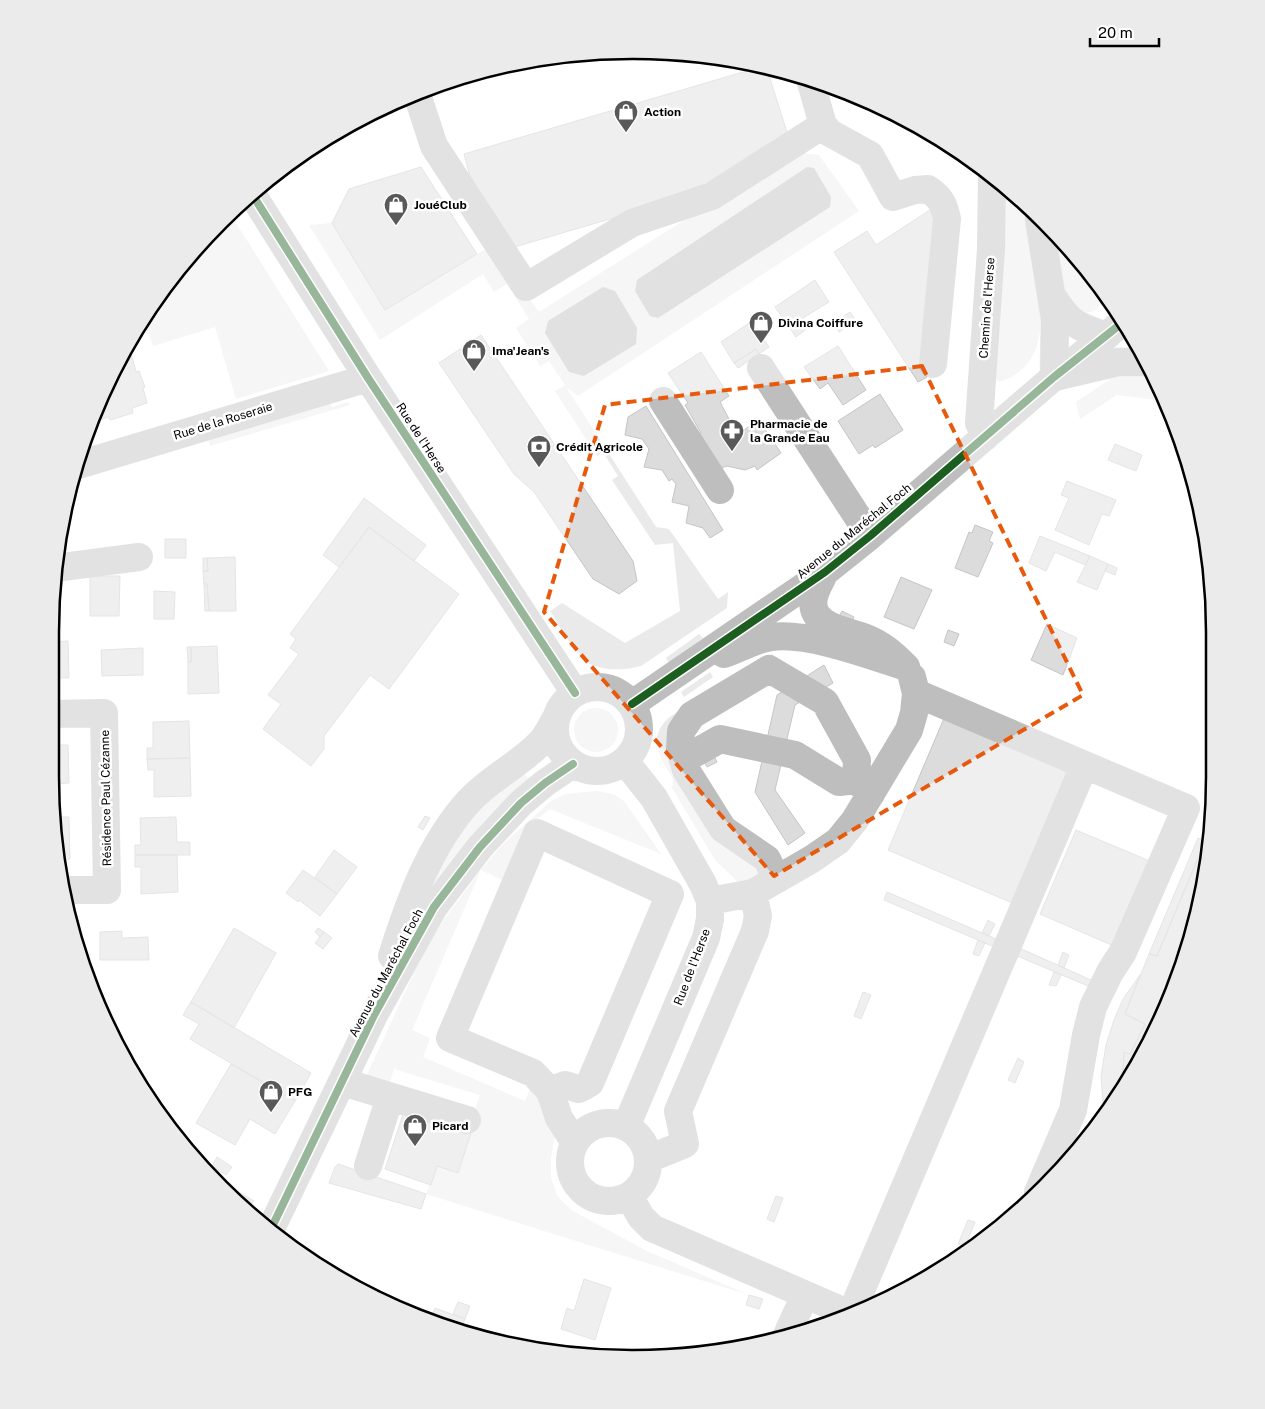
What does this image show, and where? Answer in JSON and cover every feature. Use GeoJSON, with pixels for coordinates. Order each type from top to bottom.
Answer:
{"type":"FeatureCollection","features":[{"type":"Feature","properties":{"kind":"main road"},"geometry":{"type":"LineString","coordinates":[[1041,230],[1055,319],[1054,377],[1118,362],[1138,362]]}},
{"type":"Feature","properties":{"kind":"main road"},"geometry":{"type":"LineString","coordinates":[[1052,296],[1064,316],[1080,327],[1114,329]]}},
{"type":"Feature","properties":{"kind":"street"},"geometry":{"type":"LineString","coordinates":[[812,88],[822,125],[830,133],[870,155],[892,197],[914,190],[928,189],[938,196],[944,206],[948,220],[933,364]]}},
{"type":"Feature","properties":{"kind":"street"},"geometry":{"type":"LineString","coordinates":[[419,100],[434,146],[526,287],[632,223],[712,196],[822,125]]}},
{"type":"Feature","properties":{"kind":"street","name":"Chemin de l'Herse"},"geometry":{"type":"LineString","coordinates":[[985,437],[979,423],[991,249],[992,185]]}},
{"type":"Feature","properties":{"kind":"street","name":"Rue de l'Herse"},"geometry":{"type":"LineString","coordinates":[[256,200],[368,378],[576,692]]}},
{"type":"Feature","properties":{"kind":"street","name":"Avenue du Maréchal Foch"},"geometry":{"type":"LineString","coordinates":[[632,704],[825,572],[870,536],[1054,377],[1114,329]]}},
{"type":"Feature","properties":{"kind":"street","name":"Avenue du Maréchal Foch"},"geometry":{"type":"LineString","coordinates":[[761,368],[870,536]]}},
{"type":"Feature","properties":{"kind":"street","name":"Rue de la Roseraie"},"geometry":{"type":"LineString","coordinates":[[84,463],[368,378]]}},
{"type":"Feature","properties":{"kind":"street"},"geometry":{"type":"LineString","coordinates":[[663,401],[720,490]]}},
{"type":"Feature","properties":{"kind":"street"},"geometry":{"type":"LineString","coordinates":[[63,567],[139,557]]}},
{"type":"Feature","properties":{"kind":"street"},"geometry":{"type":"LineString","coordinates":[[710,901],[754,893],[812,859],[838,841],[855,820],[863,787],[908,730],[914,713],[916,693],[913,679],[906,667],[889,650],[865,638],[838,630],[823,622],[815,610],[814,596],[825,572]]}},
{"type":"Feature","properties":{"kind":"street"},"geometry":{"type":"LineString","coordinates":[[683,670],[769,637],[797,636],[867,654],[906,667]]}},
{"type":"Feature","properties":{"kind":"street"},"geometry":{"type":"LineString","coordinates":[[776,879],[767,859],[723,829],[686,770],[680,750],[681,731],[692,715],[769,668],[825,702],[857,760],[863,787]]}},
{"type":"Feature","properties":{"kind":"street"},"geometry":{"type":"LineString","coordinates":[[374,1015],[405,915],[417,885],[451,824],[469,801],[492,780],[541,742],[564,703],[576,692],[587,688],[600,687],[612,690],[623,696],[632,704],[637,715],[640,728],[636,746],[625,761],[613,768],[600,771],[585,770],[573,764],[565,757],[557,743],[554,728],[556,718]]}},
{"type":"Feature","properties":{"kind":"street"},"geometry":{"type":"LineString","coordinates":[[916,693],[1186,808],[1123,952],[1110,972],[1093,1007],[1086,1035],[1073,1110],[1046,1174]]}},
{"type":"Feature","properties":{"kind":"street","name":"Résidence Paul Cézanne"},"geometry":{"type":"LineString","coordinates":[[59,714],[104,714],[107,890],[70,890]]}},
{"type":"Feature","properties":{"kind":"street"},"geometry":{"type":"LineString","coordinates":[[683,760],[720,739],[795,755],[839,782],[863,787]]}},
{"type":"Feature","properties":{"kind":"street","name":"Rue de l'Herse"},"geometry":{"type":"LineString","coordinates":[[625,761],[654,798],[703,884],[710,901],[710,919],[706,938],[626,1128]]}},
{"type":"Feature","properties":{"kind":"street","name":"Avenue du Maréchal Foch"},"geometry":{"type":"LineString","coordinates":[[273,1224],[374,1015],[434,907],[480,847],[521,803],[545,783],[573,764]]}},
{"type":"Feature","properties":{"kind":"street"},"geometry":{"type":"LineString","coordinates":[[853,1306],[1084,766]]}},
{"type":"Feature","properties":{"kind":"street"},"geometry":{"type":"LineString","coordinates":[[550,1091],[565,1085],[579,1089],[590,1083],[670,894],[537,833],[450,1038],[533,1073],[550,1091],[559,1118],[576,1143]]}},
{"type":"Feature","properties":{"kind":"street"},"geometry":{"type":"LineString","coordinates":[[648,1159],[685,1144],[678,1111],[755,930],[758,916],[754,893]]}},
{"type":"Feature","properties":{"kind":"street"},"geometry":{"type":"LineString","coordinates":[[343,1082],[467,1120]]}},
{"type":"Feature","properties":{"kind":"street"},"geometry":{"type":"LineString","coordinates":[[368,1166],[390,1097]]}},
{"type":"Feature","properties":{"kind":"street"},"geometry":{"type":"LineString","coordinates":[[603,1124],[615,1124],[637,1135],[644,1146],[648,1159],[648,1169],[638,1189],[629,1196],[617,1201],[604,1201],[592,1197],[582,1190],[574,1180],[570,1167],[571,1154],[576,1143],[592,1127],[603,1124]]}},
{"type":"Feature","properties":{"kind":"street"},"geometry":{"type":"LineString","coordinates":[[629,1196],[641,1217],[652,1228],[842,1311]]}},
{"type":"Feature","properties":{"kind":"street"},"geometry":{"type":"LineString","coordinates":[[798,1326],[805,1295]]}},
{"type":"Feature","properties":{"kind":"highlighted area"},"geometry":{"type":"Polygon","coordinates":[[[922,366],[1083,695],[774,876],[544,612],[605,405],[922,366]]]}},
{"type":"Feature","properties":{"kind":"shaded area"},"geometry":{"type":"Polygon","coordinates":[[[792,152],[819,155],[859,211],[578,396],[566,387],[656,527],[669,529],[718,599],[728,592],[727,608],[641,666],[626,669],[601,668],[587,662],[577,653],[550,611],[562,603],[625,643],[680,611],[673,543],[655,545],[612,480],[618,476],[603,452],[597,456],[555,391],[565,385],[549,361],[540,366],[516,328],[529,319],[507,284],[494,292],[483,274],[380,340],[309,225],[332,223],[385,310],[492,245],[539,312],[792,152]]]}},
{"type":"Feature","properties":{"kind":"shaded area"},"geometry":{"type":"Polygon","coordinates":[[[807,167],[814,168],[831,197],[830,207],[658,318],[650,316],[635,291],[637,280],[807,167]]]}},
{"type":"Feature","properties":{"kind":"shaded area"},"geometry":{"type":"Polygon","coordinates":[[[1001,193],[1028,217],[1038,282],[1041,317],[1040,334],[1036,349],[1028,363],[1016,374],[999,382],[991,375],[1001,193]]]}},
{"type":"Feature","properties":{"kind":"shaded area"},"geometry":{"type":"Polygon","coordinates":[[[234,220],[329,371],[236,399],[215,327],[153,346],[147,328],[155,314],[201,254],[234,220]]]}},
{"type":"Feature","properties":{"kind":"shaded area"},"geometry":{"type":"Polygon","coordinates":[[[1052,241],[1088,283],[1103,304],[1094,311],[1081,314],[1059,284],[1052,241]]]}},
{"type":"Feature","properties":{"kind":"shaded area"},"geometry":{"type":"Polygon","coordinates":[[[603,287],[615,291],[637,328],[636,344],[584,376],[569,372],[545,333],[548,321],[603,287]]]}},
{"type":"Feature","properties":{"kind":"shaded area"},"geometry":{"type":"Polygon","coordinates":[[[1144,373],[1157,400],[1117,395],[1080,419],[1076,402],[1116,375],[1144,373]]]}},
{"type":"Feature","properties":{"kind":"shaded area"},"geometry":{"type":"Polygon","coordinates":[[[328,397],[332,407],[348,402],[350,405],[210,446],[206,432],[328,397]]]}},
{"type":"Feature","properties":{"kind":"shaded area"},"geometry":{"type":"Polygon","coordinates":[[[699,634],[703,638],[669,663],[666,658],[699,634]]]}},
{"type":"Feature","properties":{"kind":"shaded area"},"geometry":{"type":"Polygon","coordinates":[[[772,654],[774,656],[684,714],[673,726],[760,869],[757,880],[739,883],[715,860],[672,788],[672,779],[661,759],[657,739],[661,727],[671,716],[772,654]]]}},
{"type":"Feature","properties":{"kind":"shaded area"},"geometry":{"type":"Polygon","coordinates":[[[710,672],[713,677],[684,697],[681,692],[710,672]]]}},
{"type":"Feature","properties":{"kind":"shaded area"},"geometry":{"type":"Polygon","coordinates":[[[600,708],[612,714],[617,721],[617,739],[612,746],[605,751],[592,752],[584,749],[577,742],[574,726],[577,718],[584,711],[600,708]]]}},
{"type":"Feature","properties":{"kind":"shaded area"},"geometry":{"type":"Polygon","coordinates":[[[521,771],[532,782],[420,916],[436,867],[465,819],[521,771]]]}},
{"type":"Feature","properties":{"kind":"shaded area"},"geometry":{"type":"Polygon","coordinates":[[[597,791],[613,794],[624,801],[661,854],[550,809],[523,830],[502,880],[481,870],[503,844],[551,801],[565,794],[597,791]]]}},
{"type":"Feature","properties":{"kind":"shaded area"},"geometry":{"type":"Polygon","coordinates":[[[481,870],[412,1030],[430,1038],[423,1057],[525,1101],[532,1084],[555,1134],[551,1159],[551,1178],[558,1197],[571,1210],[647,1251],[749,1295],[426,1194],[437,1166],[458,1173],[471,1133],[469,1125],[480,1095],[394,1069],[389,1085],[365,1079],[424,951],[445,918],[481,870]]]}},
{"type":"Feature","properties":{"kind":"building"},"geometry":{"type":"Polygon","coordinates":[[[747,71],[769,75],[790,142],[712,189],[511,248],[472,184],[464,154],[747,71]]]}},
{"type":"Feature","properties":{"kind":"building"},"geometry":{"type":"Polygon","coordinates":[[[421,167],[477,254],[385,310],[332,223],[349,189],[421,167]]]}},
{"type":"Feature","properties":{"kind":"building"},"geometry":{"type":"Polygon","coordinates":[[[933,208],[942,227],[927,377],[918,382],[834,252],[867,231],[876,245],[933,208]]]}},
{"type":"Feature","properties":{"kind":"building"},"geometry":{"type":"Polygon","coordinates":[[[815,280],[829,302],[803,318],[809,327],[796,337],[775,307],[815,280]]]}},
{"type":"Feature","properties":{"kind":"building"},"geometry":{"type":"Polygon","coordinates":[[[850,312],[856,321],[839,332],[834,323],[850,312]]]}},
{"type":"Feature","properties":{"kind":"building"},"geometry":{"type":"Polygon","coordinates":[[[752,321],[769,347],[759,354],[756,349],[734,363],[721,342],[752,321]]]}},
{"type":"Feature","properties":{"kind":"building"},"geometry":{"type":"Polygon","coordinates":[[[481,335],[633,561],[637,581],[619,594],[593,579],[534,492],[514,474],[439,363],[481,335]]]}},
{"type":"Feature","properties":{"kind":"building"},"geometry":{"type":"Polygon","coordinates":[[[838,346],[866,390],[843,405],[828,383],[820,389],[804,367],[838,346]]]}},
{"type":"Feature","properties":{"kind":"building"},"geometry":{"type":"Polygon","coordinates":[[[756,349],[759,354],[738,368],[734,363],[756,349]]]}},
{"type":"Feature","properties":{"kind":"building"},"geometry":{"type":"Polygon","coordinates":[[[701,352],[729,396],[720,402],[729,419],[724,422],[733,437],[759,420],[781,453],[757,470],[755,466],[745,470],[727,466],[718,469],[697,436],[701,433],[685,405],[688,403],[668,373],[701,352]]]}},
{"type":"Feature","properties":{"kind":"building"},"geometry":{"type":"Polygon","coordinates":[[[131,354],[136,372],[139,371],[145,387],[143,388],[147,403],[132,408],[133,413],[110,420],[109,417],[99,420],[131,354]]]}},
{"type":"Feature","properties":{"kind":"building"},"geometry":{"type":"Polygon","coordinates":[[[880,394],[903,430],[875,448],[873,445],[859,454],[838,421],[880,394]]]}},
{"type":"Feature","properties":{"kind":"building"},"geometry":{"type":"Polygon","coordinates":[[[646,406],[723,530],[710,538],[703,528],[686,523],[689,506],[672,502],[676,484],[672,479],[669,481],[662,470],[644,467],[649,449],[642,439],[625,435],[628,417],[646,406]]]}},
{"type":"Feature","properties":{"kind":"building"},"geometry":{"type":"Polygon","coordinates":[[[1115,444],[1142,455],[1136,471],[1108,460],[1115,444]]]}},
{"type":"Feature","properties":{"kind":"building"},"geometry":{"type":"Polygon","coordinates":[[[1067,481],[1116,500],[1109,516],[1102,514],[1089,545],[1055,530],[1069,498],[1061,495],[1067,481]]]}},
{"type":"Feature","properties":{"kind":"building"},"geometry":{"type":"Polygon","coordinates":[[[364,498],[426,545],[414,561],[369,527],[339,567],[323,555],[364,498]]]}},
{"type":"Feature","properties":{"kind":"building"},"geometry":{"type":"Polygon","coordinates":[[[975,525],[993,532],[989,541],[993,543],[978,577],[955,568],[969,532],[972,533],[975,525]]]}},
{"type":"Feature","properties":{"kind":"building"},"geometry":{"type":"Polygon","coordinates":[[[369,527],[459,594],[389,689],[370,675],[324,736],[324,749],[311,766],[263,729],[281,704],[268,695],[299,654],[290,648],[296,639],[290,634],[369,527]]]}},
{"type":"Feature","properties":{"kind":"building"},"geometry":{"type":"Polygon","coordinates":[[[1040,536],[1090,556],[1085,565],[1055,552],[1046,571],[1029,563],[1040,536]]]}},
{"type":"Feature","properties":{"kind":"building"},"geometry":{"type":"Polygon","coordinates":[[[165,539],[186,539],[186,558],[165,558],[165,539]]]}},
{"type":"Feature","properties":{"kind":"building"},"geometry":{"type":"Polygon","coordinates":[[[1090,556],[1108,564],[1097,590],[1077,582],[1090,556]]]}},
{"type":"Feature","properties":{"kind":"building"},"geometry":{"type":"Polygon","coordinates":[[[235,557],[236,611],[209,611],[207,584],[204,584],[203,571],[208,571],[207,558],[235,557]]]}},
{"type":"Feature","properties":{"kind":"building"},"geometry":{"type":"Polygon","coordinates":[[[203,558],[207,558],[208,571],[203,571],[203,558]]]}},
{"type":"Feature","properties":{"kind":"building"},"geometry":{"type":"Polygon","coordinates":[[[1108,564],[1117,568],[1115,575],[1105,571],[1108,564]]]}},
{"type":"Feature","properties":{"kind":"building"},"geometry":{"type":"Polygon","coordinates":[[[90,576],[120,576],[119,616],[90,616],[90,576]]]}},
{"type":"Feature","properties":{"kind":"building"},"geometry":{"type":"Polygon","coordinates":[[[901,577],[932,590],[914,629],[884,617],[901,577]]]}},
{"type":"Feature","properties":{"kind":"building"},"geometry":{"type":"Polygon","coordinates":[[[204,584],[207,584],[209,611],[205,611],[204,584]]]}},
{"type":"Feature","properties":{"kind":"building"},"geometry":{"type":"Polygon","coordinates":[[[154,591],[175,592],[174,619],[154,619],[154,591]]]}},
{"type":"Feature","properties":{"kind":"building"},"geometry":{"type":"Polygon","coordinates":[[[842,611],[854,617],[849,628],[836,622],[842,611]]]}},
{"type":"Feature","properties":{"kind":"building"},"geometry":{"type":"Polygon","coordinates":[[[1047,624],[1077,638],[1063,675],[1031,660],[1047,624]]]}},
{"type":"Feature","properties":{"kind":"building"},"geometry":{"type":"Polygon","coordinates":[[[948,630],[959,634],[954,646],[944,642],[948,630]]]}},
{"type":"Feature","properties":{"kind":"building"},"geometry":{"type":"Polygon","coordinates":[[[68,641],[69,678],[59,678],[59,642],[68,641]]]}},
{"type":"Feature","properties":{"kind":"building"},"geometry":{"type":"Polygon","coordinates":[[[217,646],[219,693],[188,694],[188,662],[191,662],[191,647],[217,646]]]}},
{"type":"Feature","properties":{"kind":"building"},"geometry":{"type":"Polygon","coordinates":[[[187,647],[191,647],[191,662],[188,662],[187,647]]]}},
{"type":"Feature","properties":{"kind":"building"},"geometry":{"type":"Polygon","coordinates":[[[143,648],[143,675],[102,676],[101,650],[143,648]]]}},
{"type":"Feature","properties":{"kind":"building"},"geometry":{"type":"Polygon","coordinates":[[[824,665],[833,683],[795,705],[775,790],[805,833],[788,845],[755,792],[777,695],[824,665]]]}},
{"type":"Feature","properties":{"kind":"building"},"geometry":{"type":"Polygon","coordinates":[[[945,716],[1074,771],[1017,905],[888,850],[945,716]]]}},
{"type":"Feature","properties":{"kind":"building"},"geometry":{"type":"Polygon","coordinates":[[[189,721],[190,758],[147,759],[147,748],[153,748],[153,722],[189,721]]]}},
{"type":"Feature","properties":{"kind":"building"},"geometry":{"type":"Polygon","coordinates":[[[59,745],[68,745],[69,783],[59,784],[59,745]]]}},
{"type":"Feature","properties":{"kind":"building"},"geometry":{"type":"Polygon","coordinates":[[[714,756],[717,762],[707,767],[704,761],[714,756]]]}},
{"type":"Feature","properties":{"kind":"building"},"geometry":{"type":"Polygon","coordinates":[[[190,758],[191,796],[154,797],[154,770],[148,770],[147,759],[190,758]]]}},
{"type":"Feature","properties":{"kind":"building"},"geometry":{"type":"Polygon","coordinates":[[[425,816],[430,818],[423,830],[418,827],[425,816]]]}},
{"type":"Feature","properties":{"kind":"building"},"geometry":{"type":"Polygon","coordinates":[[[60,817],[69,817],[70,859],[65,859],[60,817]]]}},
{"type":"Feature","properties":{"kind":"building"},"geometry":{"type":"Polygon","coordinates":[[[176,817],[177,842],[190,842],[190,855],[135,855],[135,845],[141,845],[140,818],[176,817]]]}},
{"type":"Feature","properties":{"kind":"building"},"geometry":{"type":"Polygon","coordinates":[[[1076,830],[1152,862],[1116,947],[1040,914],[1076,830]]]}},
{"type":"Feature","properties":{"kind":"building"},"geometry":{"type":"Polygon","coordinates":[[[1198,838],[1202,840],[1201,850],[1157,956],[1149,954],[1198,838]]]}},
{"type":"Feature","properties":{"kind":"building"},"geometry":{"type":"Polygon","coordinates":[[[334,850],[357,867],[337,894],[315,877],[334,850]]]}},
{"type":"Feature","properties":{"kind":"building"},"geometry":{"type":"Polygon","coordinates":[[[1201,851],[1187,925],[1176,961],[1163,996],[1147,1030],[1123,1073],[1124,1052],[1130,1054],[1145,1024],[1125,1014],[1149,954],[1157,956],[1201,851]]]}},
{"type":"Feature","properties":{"kind":"building"},"geometry":{"type":"Polygon","coordinates":[[[135,855],[177,855],[178,892],[141,894],[141,867],[135,867],[135,855]]]}},
{"type":"Feature","properties":{"kind":"building"},"geometry":{"type":"Polygon","coordinates":[[[303,870],[337,894],[320,916],[286,893],[303,870]]]}},
{"type":"Feature","properties":{"kind":"building"},"geometry":{"type":"Polygon","coordinates":[[[887,892],[1003,942],[999,949],[884,900],[887,892]]]}},
{"type":"Feature","properties":{"kind":"building"},"geometry":{"type":"Polygon","coordinates":[[[988,920],[995,924],[989,936],[982,933],[988,920]]]}},
{"type":"Feature","properties":{"kind":"building"},"geometry":{"type":"Polygon","coordinates":[[[234,928],[276,953],[234,1028],[191,1002],[234,928]]]}},
{"type":"Feature","properties":{"kind":"building"},"geometry":{"type":"Polygon","coordinates":[[[318,928],[324,932],[320,937],[315,932],[318,928]]]}},
{"type":"Feature","properties":{"kind":"building"},"geometry":{"type":"Polygon","coordinates":[[[122,931],[122,938],[148,937],[149,960],[100,960],[100,932],[122,931]]]}},
{"type":"Feature","properties":{"kind":"building"},"geometry":{"type":"Polygon","coordinates":[[[324,932],[332,938],[323,949],[315,943],[324,932]]]}},
{"type":"Feature","properties":{"kind":"building"},"geometry":{"type":"Polygon","coordinates":[[[978,940],[985,943],[979,956],[973,954],[978,940]]]}},
{"type":"Feature","properties":{"kind":"building"},"geometry":{"type":"Polygon","coordinates":[[[1017,947],[1098,983],[1095,989],[1015,955],[1017,947]]]}},
{"type":"Feature","properties":{"kind":"building"},"geometry":{"type":"Polygon","coordinates":[[[1063,952],[1069,955],[1064,968],[1058,965],[1063,952]]]}},
{"type":"Feature","properties":{"kind":"building"},"geometry":{"type":"Polygon","coordinates":[[[1054,972],[1061,975],[1056,986],[1049,985],[1054,972]]]}},
{"type":"Feature","properties":{"kind":"building"},"geometry":{"type":"Polygon","coordinates":[[[1140,975],[1125,1014],[1145,1024],[1130,1054],[1124,1052],[1123,1073],[1103,1105],[1101,1076],[1106,1045],[1123,999],[1140,975]]]}},
{"type":"Feature","properties":{"kind":"building"},"geometry":{"type":"Polygon","coordinates":[[[863,992],[871,995],[861,1019],[854,1016],[863,992]]]}},
{"type":"Feature","properties":{"kind":"building"},"geometry":{"type":"Polygon","coordinates":[[[191,1002],[311,1073],[295,1101],[190,1039],[199,1024],[183,1015],[191,1002]]]}},
{"type":"Feature","properties":{"kind":"building"},"geometry":{"type":"Polygon","coordinates":[[[1018,1058],[1024,1062],[1015,1083],[1008,1080],[1018,1058]]]}},
{"type":"Feature","properties":{"kind":"building"},"geometry":{"type":"Polygon","coordinates":[[[231,1064],[295,1101],[275,1134],[250,1119],[235,1145],[196,1123],[231,1064]]]}},
{"type":"Feature","properties":{"kind":"building"},"geometry":{"type":"Polygon","coordinates":[[[404,1111],[471,1133],[458,1173],[437,1166],[431,1185],[385,1169],[404,1111]]]}},
{"type":"Feature","properties":{"kind":"building"},"geometry":{"type":"Polygon","coordinates":[[[217,1157],[232,1167],[226,1175],[212,1166],[217,1157]]]}},
{"type":"Feature","properties":{"kind":"building"},"geometry":{"type":"Polygon","coordinates":[[[338,1164],[426,1194],[421,1209],[329,1183],[338,1164]]]}},
{"type":"Feature","properties":{"kind":"building"},"geometry":{"type":"Polygon","coordinates":[[[235,1190],[254,1201],[251,1205],[235,1190]]]}},
{"type":"Feature","properties":{"kind":"building"},"geometry":{"type":"Polygon","coordinates":[[[776,1196],[783,1198],[774,1222],[767,1219],[776,1196]]]}},
{"type":"Feature","properties":{"kind":"building"},"geometry":{"type":"Polygon","coordinates":[[[968,1220],[975,1222],[967,1243],[962,1246],[958,1244],[968,1220]]]}},
{"type":"Feature","properties":{"kind":"building"},"geometry":{"type":"Polygon","coordinates":[[[584,1279],[611,1288],[595,1340],[561,1329],[567,1308],[574,1311],[584,1279]]]}},
{"type":"Feature","properties":{"kind":"building"},"geometry":{"type":"Polygon","coordinates":[[[749,1295],[763,1299],[759,1309],[746,1305],[749,1295]]]}},
{"type":"Feature","properties":{"kind":"building"},"geometry":{"type":"Polygon","coordinates":[[[458,1302],[470,1306],[465,1319],[453,1314],[458,1302]]]}},
{"type":"Feature","properties":{"kind":"building"},"geometry":{"type":"Polygon","coordinates":[[[435,1308],[465,1319],[463,1324],[433,1314],[435,1308]]]}},
{"type":"Feature","properties":{"kind":"cycle path"},"geometry":{"type":"LineString","coordinates":[[256,200],[368,378],[575,693]]}},
{"type":"Feature","properties":{"kind":"cycle path"},"geometry":{"type":"LineString","coordinates":[[632,704],[825,572],[870,536],[1054,377],[1117,327]]}},
{"type":"Feature","properties":{"kind":"cycle path"},"geometry":{"type":"LineString","coordinates":[[273,1224],[374,1015],[434,907],[480,847],[521,803],[545,783],[573,764]]}},
{"type":"Feature","properties":{"kind":"place","name":"Action"},"geometry":{"type":"Point","coordinates":[626,133]}},
{"type":"Feature","properties":{"kind":"place","name":"JouéClub"},"geometry":{"type":"Point","coordinates":[396,226]}},
{"type":"Feature","properties":{"kind":"place","name":"Divina Coiffure"},"geometry":{"type":"Point","coordinates":[761,344]}},
{"type":"Feature","properties":{"kind":"place","name":"Ima'Jean's"},"geometry":{"type":"Point","coordinates":[474,372]}},
{"type":"Feature","properties":{"kind":"place","name":"Pharmacie de la Grande Eau"},"geometry":{"type":"Point","coordinates":[732,452]}},
{"type":"Feature","properties":{"kind":"place","name":"Crédit Agricole"},"geometry":{"type":"Point","coordinates":[539,468]}},
{"type":"Feature","properties":{"kind":"place","name":"PFG"},"geometry":{"type":"Point","coordinates":[271,1113]}},
{"type":"Feature","properties":{"kind":"place","name":"Picard"},"geometry":{"type":"Point","coordinates":[415,1147]}}]}
